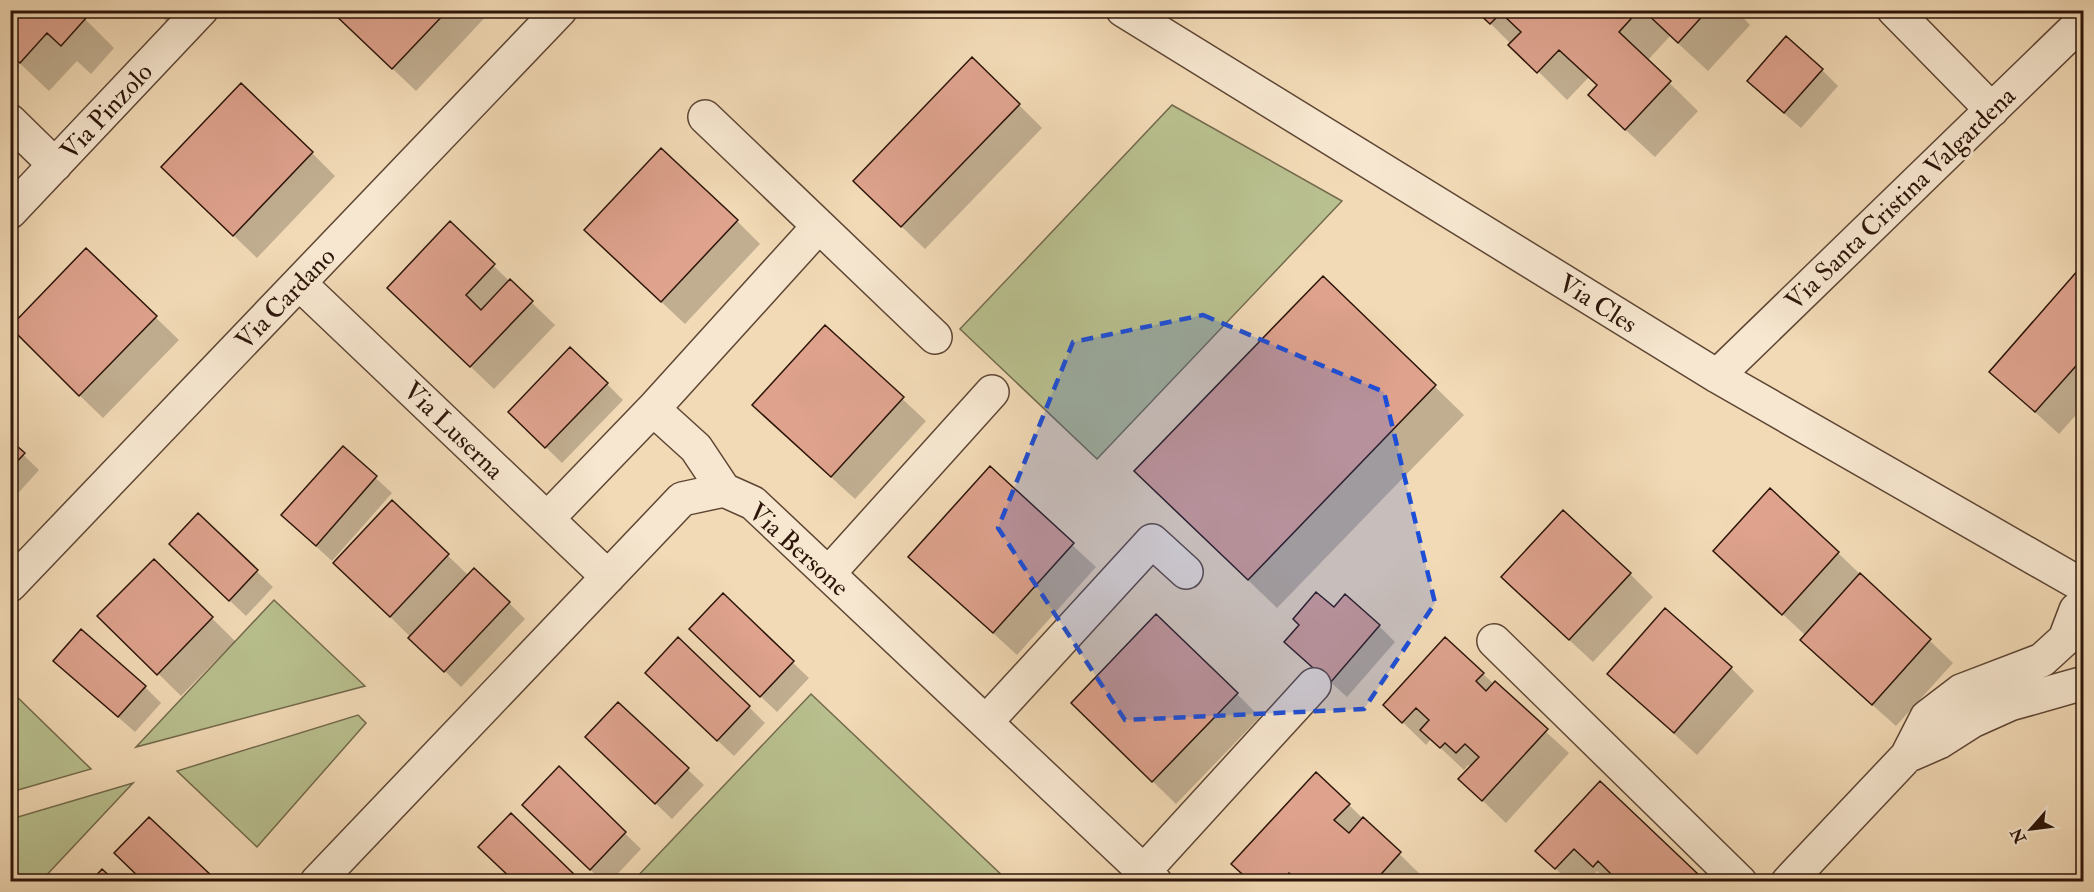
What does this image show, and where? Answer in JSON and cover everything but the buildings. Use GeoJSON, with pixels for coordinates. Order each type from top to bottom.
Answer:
{"type":"FeatureCollection","features":[{"type":"Feature","properties":{"kind":"street","name":"Via Pinzolo"},"geometry":{"type":"LineString","coordinates":[[10,212],[201,10]]}},
{"type":"Feature","properties":{"kind":"street","name":"Via Cardano"},"geometry":{"type":"LineString","coordinates":[[10,585],[560,10]]}},
{"type":"Feature","properties":{"kind":"street","name":"Via Cles"},"geometry":{"type":"LineString","coordinates":[[1124,10],[2081,602]]}},
{"type":"Feature","properties":{"kind":"street"},"geometry":{"type":"LineString","coordinates":[[1893,10],[1992,110]]}},
{"type":"Feature","properties":{"kind":"street","name":"Via Santa Cristina Valgardena"},"geometry":{"type":"LineString","coordinates":[[1717,376],[2084,20]]}},
{"type":"Feature","properties":{"kind":"street"},"geometry":{"type":"LineString","coordinates":[[705,117],[935,337]]}},
{"type":"Feature","properties":{"kind":"street"},"geometry":{"type":"LineString","coordinates":[[10,121],[55,165]]}},
{"type":"Feature","properties":{"kind":"street"},"geometry":{"type":"LineString","coordinates":[[547,519],[653,409],[819,226]]}},
{"type":"Feature","properties":{"kind":"street","name":"Via Luserna"},"geometry":{"type":"LineString","coordinates":[[299,283],[608,577]]}},
{"type":"Feature","properties":{"kind":"street"},"geometry":{"type":"LineString","coordinates":[[828,574],[992,392]]}},
{"type":"Feature","properties":{"kind":"street"},"geometry":{"type":"LineString","coordinates":[[653,409],[696,448],[724,490]]}},
{"type":"Feature","properties":{"kind":"street","name":"Via Bersone"},"geometry":{"type":"LineString","coordinates":[[317,882],[682,500],[724,490],[753,503],[1150,876]]}},
{"type":"Feature","properties":{"kind":"street"},"geometry":{"type":"LineString","coordinates":[[986,722],[1152,541],[1186,572]]}},
{"type":"Feature","properties":{"kind":"street"},"geometry":{"type":"LineString","coordinates":[[1792,880],[1907,756],[1927,717],[1961,691],[2042,660],[2065,639],[2081,602]]}},
{"type":"Feature","properties":{"kind":"street"},"geometry":{"type":"LineString","coordinates":[[1494,641],[1740,882]]}},
{"type":"Feature","properties":{"kind":"street"},"geometry":{"type":"LineString","coordinates":[[1907,756],[1940,742],[1972,721],[2010,704],[2084,683]]}},
{"type":"Feature","properties":{"kind":"street"},"geometry":{"type":"LineString","coordinates":[[1150,876],[1314,685]]}},
{"type":"Feature","properties":{"kind":"highlighted area"},"geometry":{"type":"Polygon","coordinates":[[[1203,315],[1384,392],[1435,603],[1364,709],[1125,720],[998,528],[1073,342],[1203,315]]]}},
{"type":"Feature","properties":{"kind":"green space"},"geometry":{"type":"Polygon","coordinates":[[[1172,105],[1342,201],[1097,459],[960,329],[1172,105]]]}},
{"type":"Feature","properties":{"kind":"green space"},"geometry":{"type":"Polygon","coordinates":[[[274,600],[365,686],[136,747],[274,600]]]}},
{"type":"Feature","properties":{"kind":"green space"},"geometry":{"type":"Polygon","coordinates":[[[11,691],[91,769],[11,792],[11,691]]]}},
{"type":"Feature","properties":{"kind":"green space"},"geometry":{"type":"Polygon","coordinates":[[[811,694],[1008,881],[633,881],[811,694]]]}},
{"type":"Feature","properties":{"kind":"green space"},"geometry":{"type":"Polygon","coordinates":[[[358,715],[366,723],[257,847],[177,771],[358,715]]]}},
{"type":"Feature","properties":{"kind":"green space"},"geometry":{"type":"Polygon","coordinates":[[[133,783],[41,881],[11,881],[11,819],[133,783]]]}}]}
